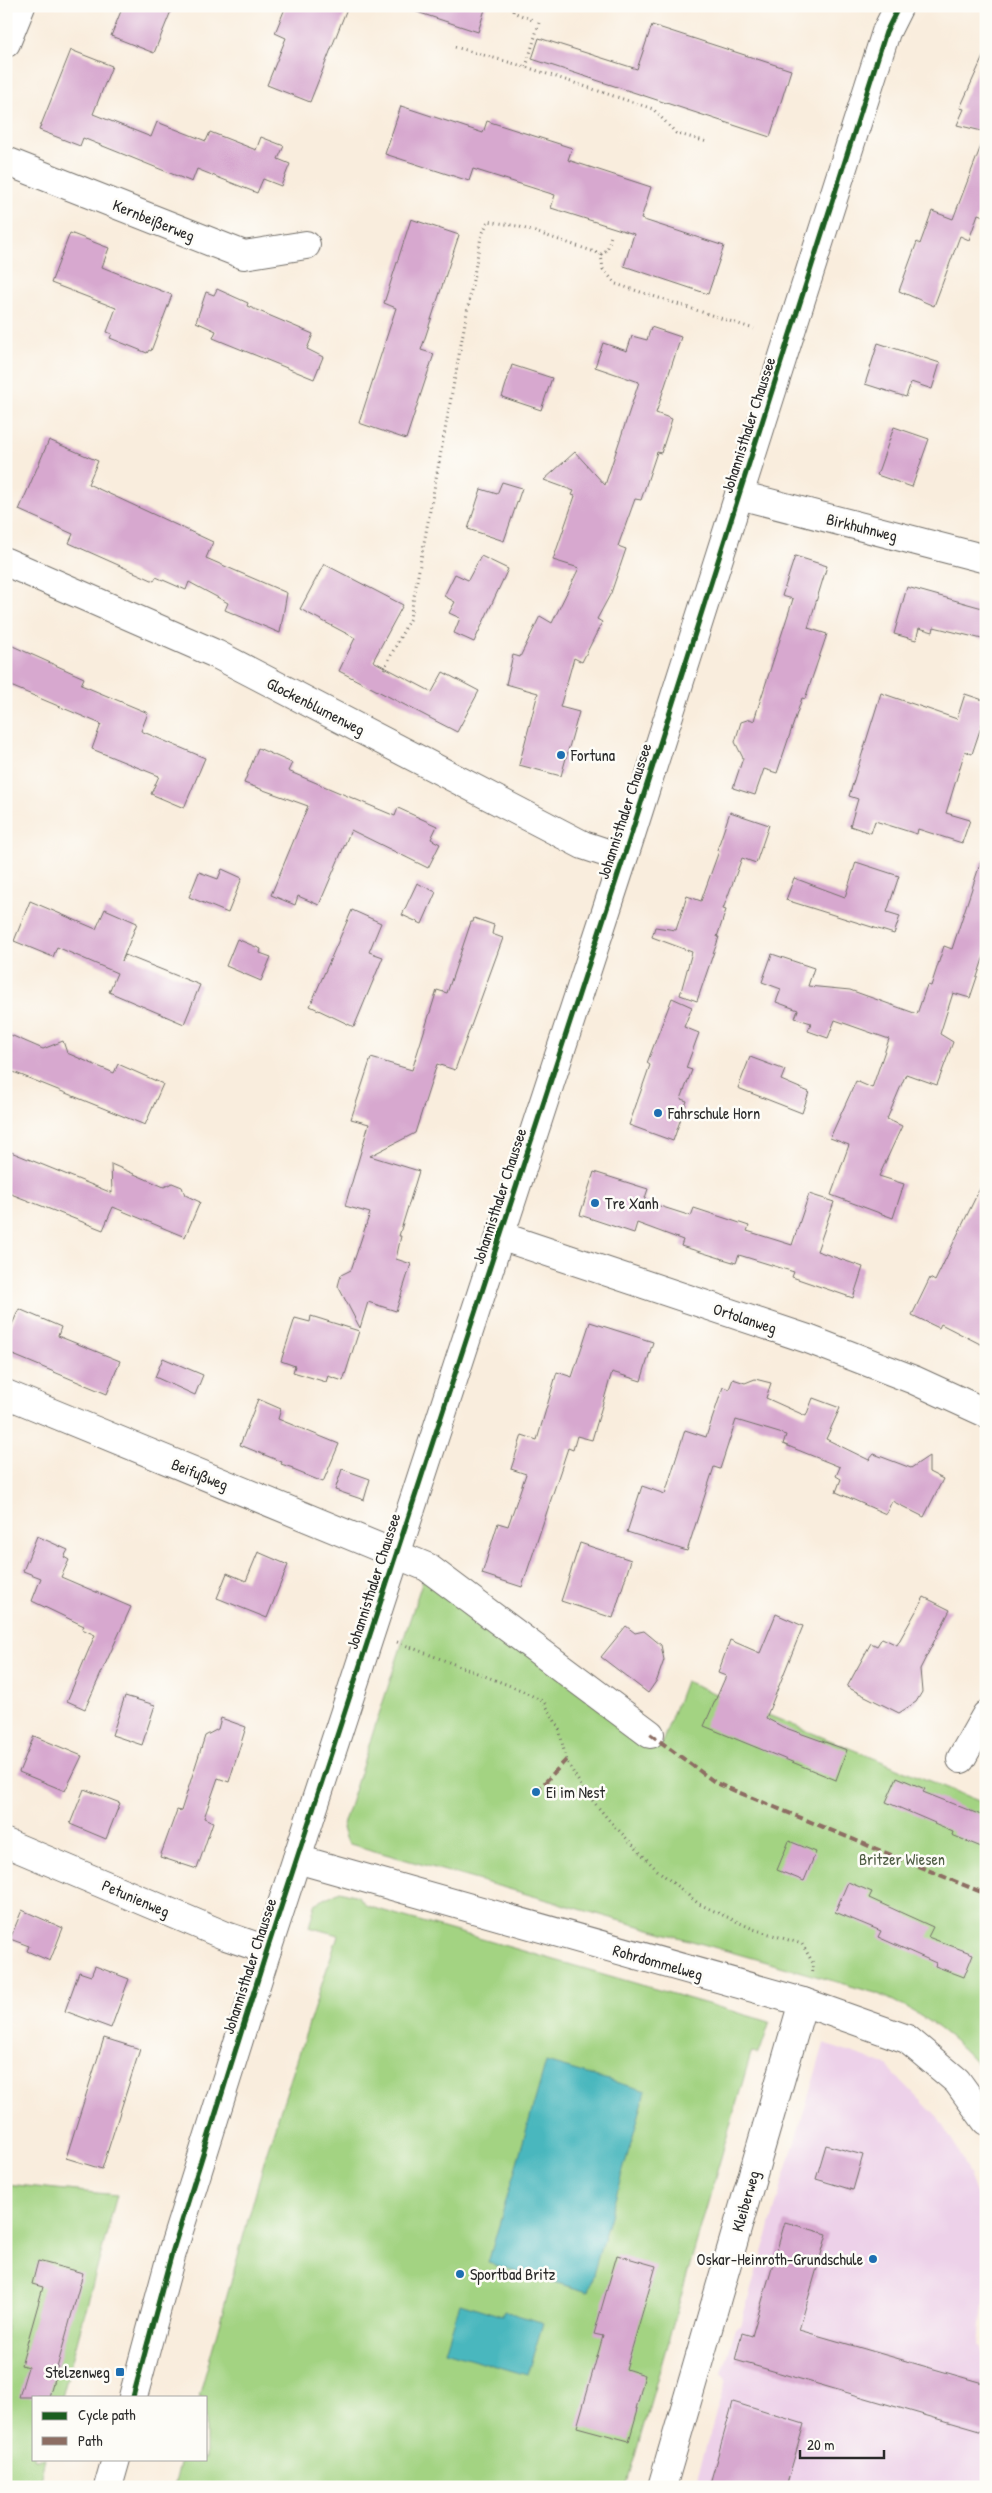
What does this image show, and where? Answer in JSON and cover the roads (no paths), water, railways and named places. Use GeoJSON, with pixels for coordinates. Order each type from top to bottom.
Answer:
{"type":"FeatureCollection","features":[{"type":"Feature","properties":{"kind":"street"},"geometry":{"type":"LineString","coordinates":[[6,43],[21,6]]}},
{"type":"Feature","properties":{"kind":"street","name":"Johannisthaler Chaussee"},"geometry":{"type":"LineString","coordinates":[[133,2396],[172,2256],[266,1950],[500,1236],[886,32],[899,6]]}},
{"type":"Feature","properties":{"kind":"street","name":"Kernbeißerweg"},"geometry":{"type":"LineString","coordinates":[[6,161],[244,256],[306,245]]}},
{"type":"Feature","properties":{"kind":"street","name":"Birkhuhnweg"},"geometry":{"type":"LineString","coordinates":[[739,495],[986,559]]}},
{"type":"Feature","properties":{"kind":"street","name":"Glockenblumenweg"},"geometry":{"type":"LineString","coordinates":[[6,562],[216,654],[583,845],[622,858]]}},
{"type":"Feature","properties":{"kind":"street","name":"Ortolanweg"},"geometry":{"type":"LineString","coordinates":[[500,1236],[808,1339],[914,1380],[986,1413]]}},
{"type":"Feature","properties":{"kind":"street","name":"Beifußweg"},"geometry":{"type":"LineString","coordinates":[[6,1394],[427,1567],[650,1734]]}},
{"type":"Feature","properties":{"kind":"street"},"geometry":{"type":"LineString","coordinates":[[962,1759],[986,1715]]}},
{"type":"Feature","properties":{"kind":"street","name":"Petunienweg"},"geometry":{"type":"LineString","coordinates":[[6,1843],[266,1950]]}},
{"type":"Feature","properties":{"kind":"street","name":"Rohrdommelweg"},"geometry":{"type":"LineString","coordinates":[[297,1859],[803,2002],[906,2039],[957,2081],[986,2121]]}},
{"type":"Feature","properties":{"kind":"street","name":"Kleiberweg"},"geometry":{"type":"LineString","coordinates":[[662,2487],[803,2002]]}},
{"type":"Feature","properties":{"kind":"street"},"geometry":{"type":"LineString","coordinates":[[108,2487],[116,2460]]}},
{"type":"Feature","properties":{"kind":"water"},"geometry":{"type":"Polygon","coordinates":[[[546,2062],[646,2091],[588,2292],[488,2263],[546,2062]]]}},
{"type":"Feature","properties":{"kind":"water"},"geometry":{"type":"Polygon","coordinates":[[[460,2303],[502,2316],[504,2311],[543,2323],[527,2375],[445,2351],[460,2303]]]}},
{"type":"Feature","properties":{"kind":"place","name":"Fortuna"},"geometry":{"type":"Point","coordinates":[561,755]}},
{"type":"Feature","properties":{"kind":"place","name":"Fahrschule Horn"},"geometry":{"type":"Point","coordinates":[658,1113]}},
{"type":"Feature","properties":{"kind":"place","name":"Tre Xanh"},"geometry":{"type":"Point","coordinates":[595,1203]}},
{"type":"Feature","properties":{"kind":"place","name":"Ei im Nest"},"geometry":{"type":"Point","coordinates":[536,1792]}},
{"type":"Feature","properties":{"kind":"place","name":"Oskar-Heinroth-Grundschule"},"geometry":{"type":"Point","coordinates":[873,2259]}},
{"type":"Feature","properties":{"kind":"place","name":"Sportbad Britz"},"geometry":{"type":"Point","coordinates":[460,2274]}},
{"type":"Feature","properties":{"kind":"place","name":"Stelzenweg"},"geometry":{"type":"Point","coordinates":[120,2372]}},
{"type":"Feature","properties":{"kind":"park label","name":"Britzer Wiesen"},"geometry":{"type":"Point","coordinates":[902,1859]}}]}
